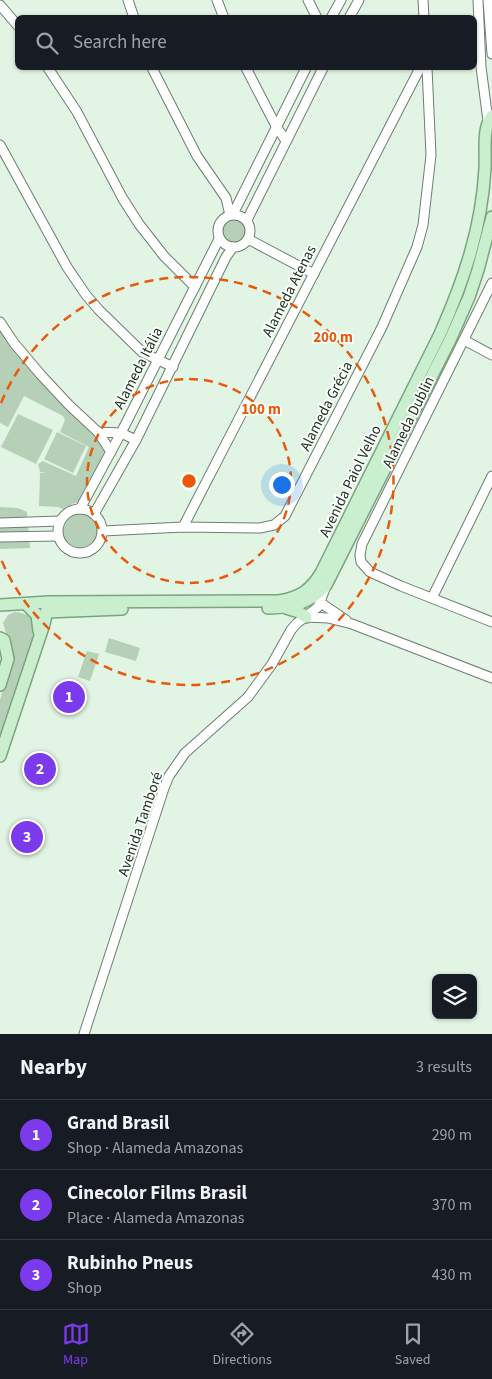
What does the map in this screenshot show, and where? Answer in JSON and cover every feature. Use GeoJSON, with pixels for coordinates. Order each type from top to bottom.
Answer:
{"type":"FeatureCollection","features":[{"type":"Feature","properties":{"kind":"main road","name":"Avenida Paiol Velho"},"geometry":{"type":"LineString","coordinates":[[48,607],[279,601],[291,599],[309,590],[321,573],[458,294],[467,268],[478,219],[484,172],[486,134],[490,119]]}},
{"type":"Feature","properties":{"kind":"main road"},"geometry":{"type":"LineString","coordinates":[[486,134],[492,145]]}},
{"type":"Feature","properties":{"kind":"main road","name":"Avenida Paiol Velho"},"geometry":{"type":"LineString","coordinates":[[48,607],[284,608],[316,596],[326,585],[454,331],[469,297],[492,217]]}},
{"type":"Feature","properties":{"kind":"main road"},"geometry":{"type":"LineString","coordinates":[[26,604],[37,615],[40,635]]}},
{"type":"Feature","properties":{"kind":"main road"},"geometry":{"type":"LineString","coordinates":[[0,756],[48,607],[26,604],[2,608]]}},
{"type":"Feature","properties":{"kind":"main road"},"geometry":{"type":"LineString","coordinates":[[284,608],[294,610],[306,617]]}},
{"type":"Feature","properties":{"kind":"main road"},"geometry":{"type":"LineString","coordinates":[[0,628],[8,659],[0,685]]}},
{"type":"Feature","properties":{"kind":"street"},"geometry":{"type":"LineString","coordinates":[[128,0],[133,15]]}},
{"type":"Feature","properties":{"kind":"street"},"geometry":{"type":"LineString","coordinates":[[217,0],[223,15]]}},
{"type":"Feature","properties":{"kind":"street"},"geometry":{"type":"LineString","coordinates":[[308,0],[315,15]]}},
{"type":"Feature","properties":{"kind":"street"},"geometry":{"type":"LineString","coordinates":[[332,15],[340,0]]}},
{"type":"Feature","properties":{"kind":"street"},"geometry":{"type":"LineString","coordinates":[[351,15],[359,0]]}},
{"type":"Feature","properties":{"kind":"street"},"geometry":{"type":"LineString","coordinates":[[423,0],[424,15]]}},
{"type":"Feature","properties":{"kind":"street"},"geometry":{"type":"LineString","coordinates":[[478,0],[481,55],[490,119]]}},
{"type":"Feature","properties":{"kind":"street"},"geometry":{"type":"LineString","coordinates":[[481,55],[492,53],[488,0]]}},
{"type":"Feature","properties":{"kind":"street"},"geometry":{"type":"LineString","coordinates":[[0,5],[15,22]]}},
{"type":"Feature","properties":{"kind":"street"},"geometry":{"type":"LineString","coordinates":[[49,70],[77,112],[123,199],[139,224],[164,256],[195,287]]}},
{"type":"Feature","properties":{"kind":"street"},"geometry":{"type":"LineString","coordinates":[[153,70],[197,156],[226,198],[231,215]]}},
{"type":"Feature","properties":{"kind":"street"},"geometry":{"type":"LineString","coordinates":[[247,70],[276,126],[286,141]]}},
{"type":"Feature","properties":{"kind":"street"},"geometry":{"type":"LineString","coordinates":[[231,215],[305,70]]}},
{"type":"Feature","properties":{"kind":"street"},"geometry":{"type":"LineString","coordinates":[[247,220],[238,215],[231,215],[222,219],[218,226],[220,238],[225,244],[233,247],[242,245],[248,239],[250,230],[247,220],[322,70]]}},
{"type":"Feature","properties":{"kind":"street","name":"Alameda Atenas"},"geometry":{"type":"LineString","coordinates":[[183,527],[419,70]]}},
{"type":"Feature","properties":{"kind":"street","name":"Alameda Grécia"},"geometry":{"type":"LineString","coordinates":[[103,531],[183,527],[260,528],[274,525],[285,516],[382,327],[417,247],[423,225],[431,155],[427,70]]}},
{"type":"Feature","properties":{"kind":"street"},"geometry":{"type":"LineString","coordinates":[[0,145],[66,267],[86,295],[142,352],[173,367]]}},
{"type":"Feature","properties":{"kind":"street","name":"Alameda Itália"},"geometry":{"type":"LineString","coordinates":[[80,509],[121,433],[220,238]]}},
{"type":"Feature","properties":{"kind":"street"},"geometry":{"type":"LineString","coordinates":[[248,239],[314,274]]}},
{"type":"Feature","properties":{"kind":"street","name":"Alameda Itália"},"geometry":{"type":"LineString","coordinates":[[94,514],[136,440],[226,257],[233,247]]}},
{"type":"Feature","properties":{"kind":"street","name":"Alameda Dublin"},"geometry":{"type":"LineString","coordinates":[[432,598],[370,572],[361,562],[362,544],[492,283]]}},
{"type":"Feature","properties":{"kind":"street"},"geometry":{"type":"LineString","coordinates":[[0,322],[14,343],[41,375],[98,432],[111,452]]}},
{"type":"Feature","properties":{"kind":"street"},"geometry":{"type":"LineString","coordinates":[[464,340],[492,355]]}},
{"type":"Feature","properties":{"kind":"street"},"geometry":{"type":"LineString","coordinates":[[98,432],[121,433],[136,440]]}},
{"type":"Feature","properties":{"kind":"street"},"geometry":{"type":"LineString","coordinates":[[492,476],[432,598],[492,622]]}},
{"type":"Feature","properties":{"kind":"street"},"geometry":{"type":"LineString","coordinates":[[80,509],[88,510],[94,514],[102,524],[103,531],[96,547],[86,553],[74,552],[64,546],[58,536],[60,521],[66,514],[80,509]]}},
{"type":"Feature","properties":{"kind":"street"},"geometry":{"type":"LineString","coordinates":[[0,523],[60,521]]}},
{"type":"Feature","properties":{"kind":"street"},"geometry":{"type":"LineString","coordinates":[[0,537],[58,536]]}},
{"type":"Feature","properties":{"kind":"street"},"geometry":{"type":"LineString","coordinates":[[326,585],[321,603],[352,624]]}},
{"type":"Feature","properties":{"kind":"street","name":"Avenida Tamboré"},"geometry":{"type":"LineString","coordinates":[[84,1034],[169,776],[185,753],[248,697],[272,664],[291,630],[321,603]]}},
{"type":"Feature","properties":{"kind":"street"},"geometry":{"type":"LineString","coordinates":[[306,617],[336,620],[352,624],[492,678]]}},
{"type":"Feature","properties":{"kind":"green space"},"geometry":{"type":"Polygon","coordinates":[[[234,218],[243,221],[246,230],[243,239],[234,242],[225,239],[222,230],[225,221],[234,218]]]}},
{"type":"Feature","properties":{"kind":"green space"},"geometry":{"type":"Polygon","coordinates":[[[0,328],[55,395],[105,448],[106,456],[82,501],[72,504],[65,510],[58,507],[39,506],[40,473],[46,473],[40,472],[38,464],[43,461],[76,476],[89,447],[60,432],[65,420],[63,416],[24,396],[8,427],[0,423],[0,328]]]}},
{"type":"Feature","properties":{"kind":"green space"},"geometry":{"type":"Polygon","coordinates":[[[18,414],[53,430],[36,464],[1,447],[18,414]]]}},
{"type":"Feature","properties":{"kind":"green space"},"geometry":{"type":"Polygon","coordinates":[[[57,432],[86,446],[73,473],[44,459],[57,432]]]}},
{"type":"Feature","properties":{"kind":"green space"},"geometry":{"type":"Polygon","coordinates":[[[0,507],[18,508],[27,512],[30,548],[0,549],[0,507]]]}},
{"type":"Feature","properties":{"kind":"green space"},"geometry":{"type":"Polygon","coordinates":[[[80,513],[87,514],[93,518],[97,524],[97,538],[93,544],[87,548],[80,549],[73,548],[67,544],[63,538],[62,531],[63,524],[67,518],[73,514],[80,513]]]}},
{"type":"Feature","properties":{"kind":"green space"},"geometry":{"type":"Polygon","coordinates":[[[15,612],[27,615],[33,620],[33,641],[0,740],[0,700],[13,657],[3,623],[8,615],[15,612]]]}},
{"type":"Feature","properties":{"kind":"green space"},"geometry":{"type":"Polygon","coordinates":[[[109,638],[140,648],[136,661],[105,652],[109,638]]]}},
{"type":"Feature","properties":{"kind":"green space"},"geometry":{"type":"Polygon","coordinates":[[[87,651],[99,654],[90,681],[78,677],[87,651]]]}},
{"type":"Feature","properties":{"kind":"place","name":"Grand Brasil"},"geometry":{"type":"Point","coordinates":[69,697]}},
{"type":"Feature","properties":{"kind":"place","name":"Cinecolor Films Brasil"},"geometry":{"type":"Point","coordinates":[40,769]}},
{"type":"Feature","properties":{"kind":"place","name":"Rubinho Pneus"},"geometry":{"type":"Point","coordinates":[27,837]}}]}
